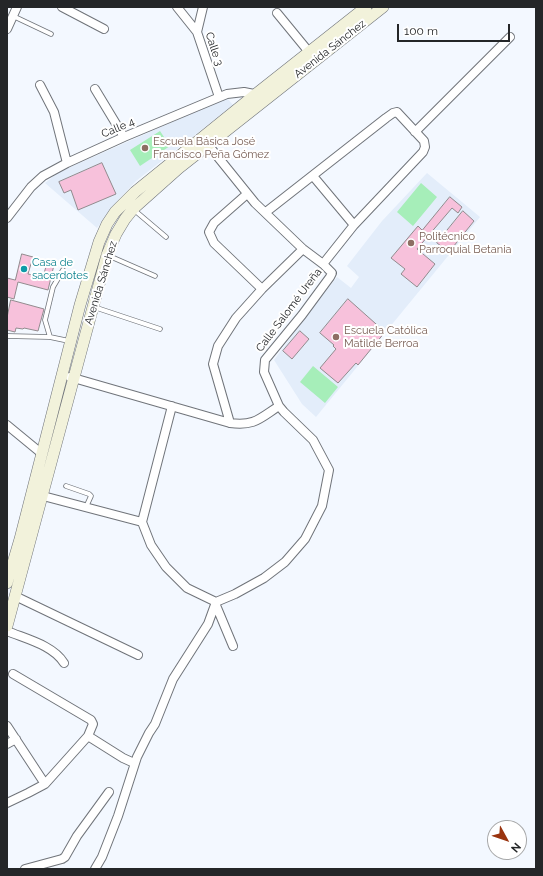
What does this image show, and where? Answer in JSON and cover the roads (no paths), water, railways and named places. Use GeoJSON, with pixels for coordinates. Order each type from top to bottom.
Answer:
{"type":"FeatureCollection","features":[{"type":"Feature","properties":{"kind":"street"},"geometry":{"type":"LineString","coordinates":[[7,29],[17,7]]}},
{"type":"Feature","properties":{"kind":"street"},"geometry":{"type":"LineString","coordinates":[[62,7],[104,29]]}},
{"type":"Feature","properties":{"kind":"street"},"geometry":{"type":"LineString","coordinates":[[178,7],[197,32]]}},
{"type":"Feature","properties":{"kind":"street","name":"Calle 3"},"geometry":{"type":"LineString","coordinates":[[203,7],[197,32],[219,98]]}},
{"type":"Feature","properties":{"kind":"street","name":"Avenida Sánchez"},"geometry":{"type":"LineString","coordinates":[[7,626],[92,307],[107,255],[116,234],[133,208],[179,168],[256,94],[366,7]]}},
{"type":"Feature","properties":{"kind":"street","name":"Avenida Sánchez"},"geometry":{"type":"LineString","coordinates":[[7,583],[20,539],[80,305],[99,242],[107,224],[115,212],[135,192],[269,98],[383,7]]}},
{"type":"Feature","properties":{"kind":"street"},"geometry":{"type":"LineString","coordinates":[[277,13],[309,52]]}},
{"type":"Feature","properties":{"kind":"street"},"geometry":{"type":"LineString","coordinates":[[415,132],[510,37]]}},
{"type":"Feature","properties":{"kind":"street"},"geometry":{"type":"LineString","coordinates":[[40,84],[54,112],[67,162]]}},
{"type":"Feature","properties":{"kind":"street"},"geometry":{"type":"LineString","coordinates":[[95,89],[124,137]]}},
{"type":"Feature","properties":{"kind":"street","name":"Calle 4"},"geometry":{"type":"LineString","coordinates":[[7,218],[43,176],[67,162],[227,94],[244,92],[269,98]]}},
{"type":"Feature","properties":{"kind":"street"},"geometry":{"type":"LineString","coordinates":[[266,212],[393,113],[397,112],[424,141],[425,147],[423,152],[354,225],[323,264]]}},
{"type":"Feature","properties":{"kind":"street","name":"Calle Salomé Ureña"},"geometry":{"type":"LineString","coordinates":[[205,142],[247,194],[303,249],[332,273],[302,315],[265,360],[264,372],[279,406],[313,440],[329,470],[322,506],[304,539],[285,562],[264,578],[215,603]]}},
{"type":"Feature","properties":{"kind":"street"},"geometry":{"type":"LineString","coordinates":[[312,176],[354,225]]}},
{"type":"Feature","properties":{"kind":"street"},"geometry":{"type":"LineString","coordinates":[[247,194],[214,222],[209,232],[214,243],[262,290]]}},
{"type":"Feature","properties":{"kind":"street"},"geometry":{"type":"LineString","coordinates":[[230,423],[213,364],[218,346],[236,318],[303,249]]}},
{"type":"Feature","properties":{"kind":"street"},"geometry":{"type":"LineString","coordinates":[[80,305],[92,307]]}},
{"type":"Feature","properties":{"kind":"street"},"geometry":{"type":"LineString","coordinates":[[62,375],[230,423],[243,424],[256,421],[279,406]]}},
{"type":"Feature","properties":{"kind":"street"},"geometry":{"type":"LineString","coordinates":[[172,406],[142,522],[151,545],[166,567],[187,588],[215,603],[233,646]]}},
{"type":"Feature","properties":{"kind":"street"},"geometry":{"type":"LineString","coordinates":[[7,425],[41,453]]}},
{"type":"Feature","properties":{"kind":"street"},"geometry":{"type":"LineString","coordinates":[[42,496],[142,522]]}},
{"type":"Feature","properties":{"kind":"street"},"geometry":{"type":"LineString","coordinates":[[15,596],[138,654]]}},
{"type":"Feature","properties":{"kind":"street"},"geometry":{"type":"LineString","coordinates":[[95,869],[102,857],[118,816],[129,785],[134,763],[155,724],[173,678],[208,624],[215,603]]}},
{"type":"Feature","properties":{"kind":"street"},"geometry":{"type":"LineString","coordinates":[[7,630],[51,650],[61,658],[64,663]]}},
{"type":"Feature","properties":{"kind":"street"},"geometry":{"type":"LineString","coordinates":[[7,802],[28,794],[45,784],[88,736],[93,724],[91,720],[13,674]]}},
{"type":"Feature","properties":{"kind":"street"},"geometry":{"type":"LineString","coordinates":[[7,726],[45,784]]}},
{"type":"Feature","properties":{"kind":"street"},"geometry":{"type":"LineString","coordinates":[[88,736],[123,758],[134,763]]}},
{"type":"Feature","properties":{"kind":"street"},"geometry":{"type":"LineString","coordinates":[[7,744],[16,739]]}},
{"type":"Feature","properties":{"kind":"street"},"geometry":{"type":"LineString","coordinates":[[25,869],[65,857],[77,836],[109,792]]}},
{"type":"Feature","properties":{"kind":"lane"},"geometry":{"type":"LineString","coordinates":[[13,16],[51,34]]}},
{"type":"Feature","properties":{"kind":"lane"},"geometry":{"type":"LineString","coordinates":[[133,208],[166,237]]}},
{"type":"Feature","properties":{"kind":"lane"},"geometry":{"type":"LineString","coordinates":[[107,255],[155,276]]}},
{"type":"Feature","properties":{"kind":"lane"},"geometry":{"type":"LineString","coordinates":[[50,337],[45,320],[53,287],[64,270]]}},
{"type":"Feature","properties":{"kind":"lane"},"geometry":{"type":"LineString","coordinates":[[92,307],[160,329]]}},
{"type":"Feature","properties":{"kind":"lane"},"geometry":{"type":"LineString","coordinates":[[7,336],[50,337],[71,341]]}},
{"type":"Feature","properties":{"kind":"lane"},"geometry":{"type":"LineString","coordinates":[[66,486],[89,494],[90,496],[86,507]]}},
{"type":"Feature","properties":{"kind":"place","name":"Escuela Básica José Francisco Peña Gómez"},"geometry":{"type":"Point","coordinates":[145,148]}},
{"type":"Feature","properties":{"kind":"place","name":"Politécnico Parroquial Betania"},"geometry":{"type":"Point","coordinates":[411,243]}},
{"type":"Feature","properties":{"kind":"place","name":"Casa de sacerdotes"},"geometry":{"type":"Point","coordinates":[24,269]}},
{"type":"Feature","properties":{"kind":"place","name":"Escuela Católica Matilde Berroa"},"geometry":{"type":"Point","coordinates":[336,337]}}]}
